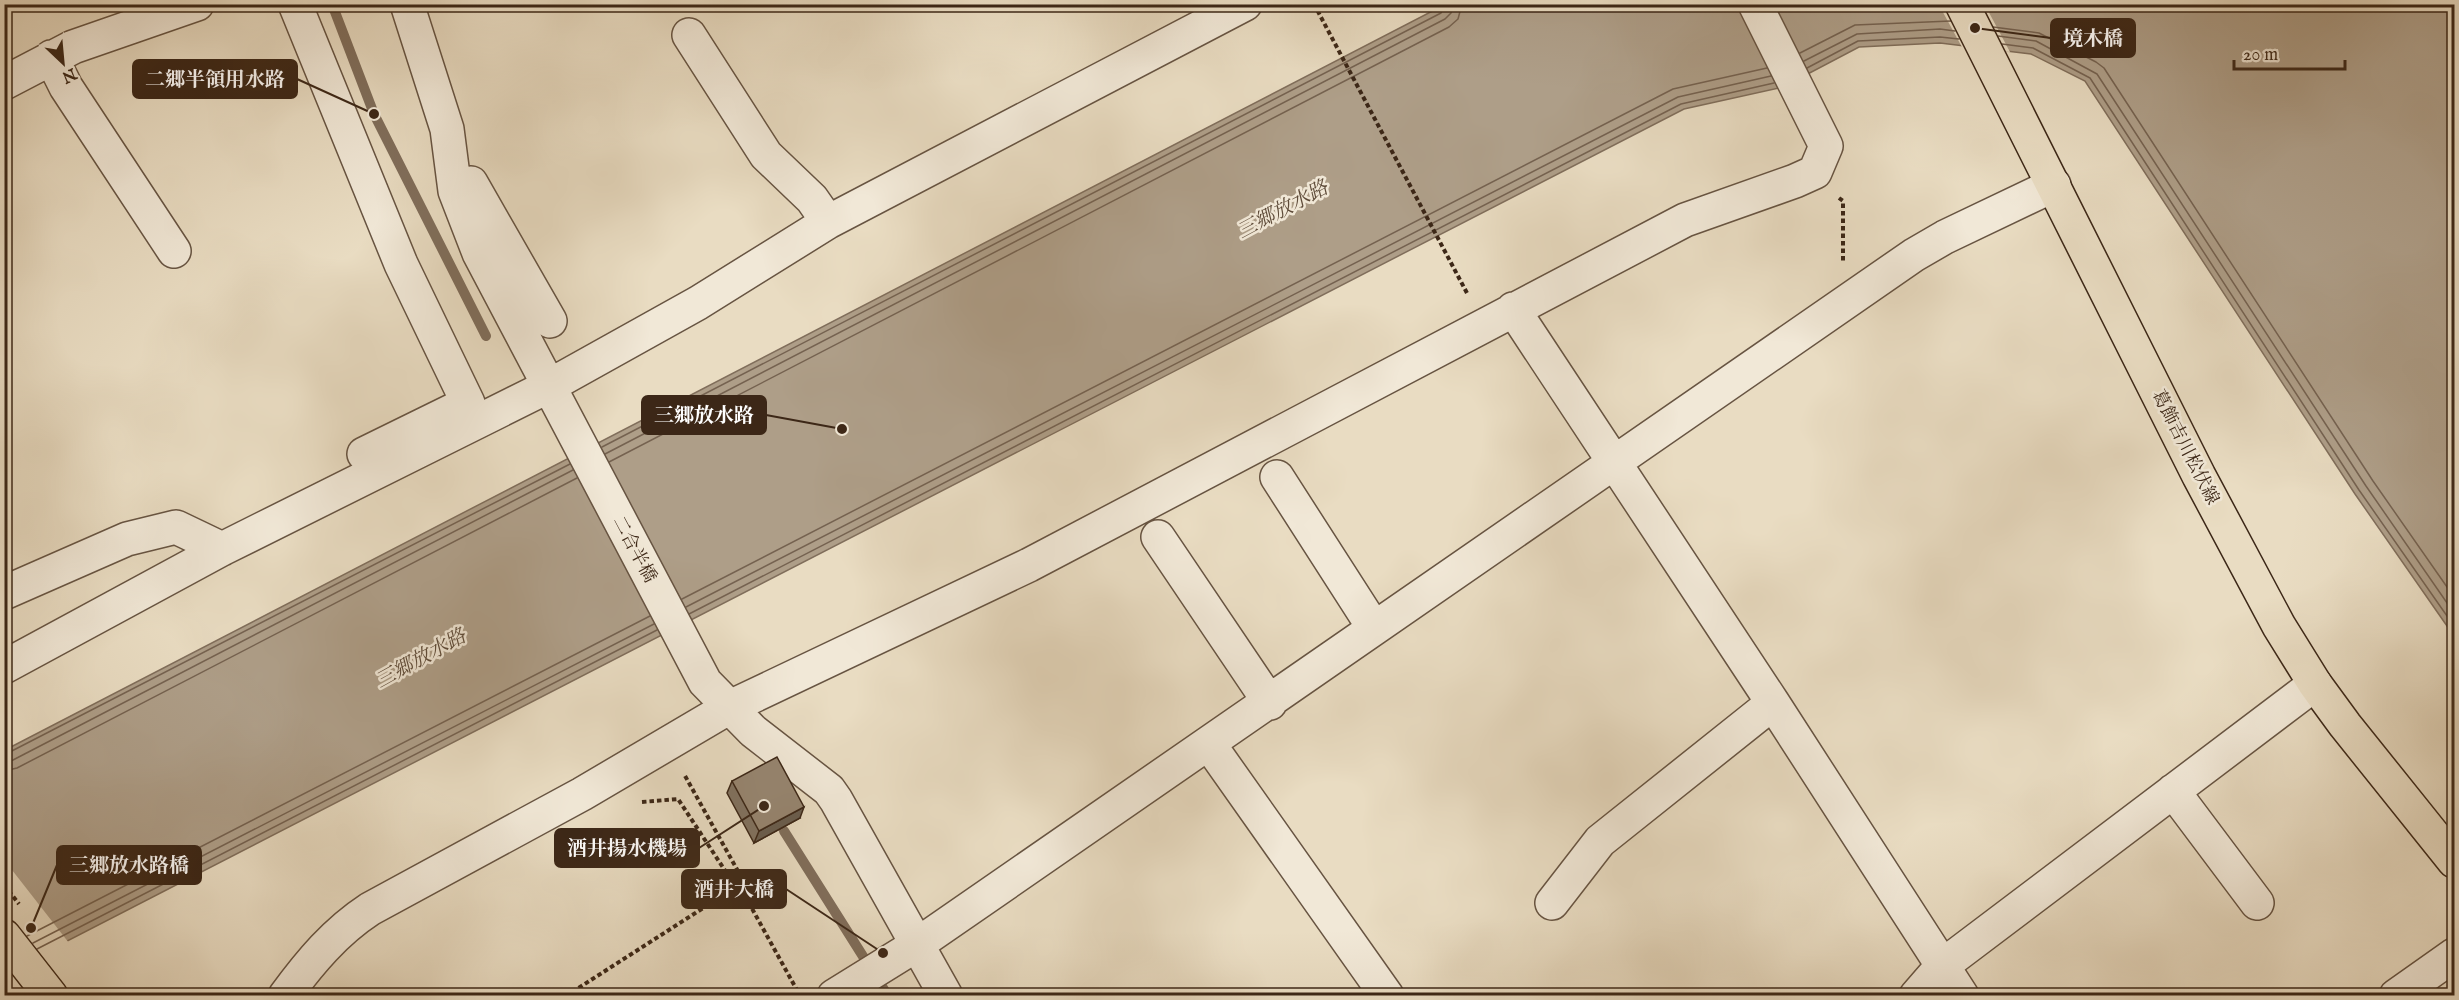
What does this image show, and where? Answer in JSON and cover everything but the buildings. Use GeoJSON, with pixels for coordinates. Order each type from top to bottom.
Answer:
{"type":"FeatureCollection","features":[{"type":"Feature","properties":{"kind":"main road","name":"葛飾吉川松伏線"},"geometry":{"type":"LineString","coordinates":[[1962,4],[2199,476],[2279,626],[2315,684],[2384,776],[2454,861]]}},
{"type":"Feature","properties":{"kind":"main road"},"geometry":{"type":"LineString","coordinates":[[4,936],[51,996]]}},
{"type":"Feature","properties":{"kind":"street"},"geometry":{"type":"LineString","coordinates":[[4,83],[73,46],[197,4]]}},
{"type":"Feature","properties":{"kind":"street"},"geometry":{"type":"LineString","coordinates":[[293,514],[315,478],[468,402],[401,264],[295,4]]}},
{"type":"Feature","properties":{"kind":"street","name":"二合半橋"},"geometry":{"type":"LineString","coordinates":[[407,4],[447,129],[455,192],[478,253],[705,682],[728,708],[828,790],[913,947],[946,996]]}},
{"type":"Feature","properties":{"kind":"street"},"geometry":{"type":"LineString","coordinates":[[4,667],[222,549],[549,386],[698,303],[828,222],[1245,4]]}},
{"type":"Feature","properties":{"kind":"street"},"geometry":{"type":"LineString","coordinates":[[285,996],[313,959],[345,925],[370,909],[582,794],[728,708],[1029,565],[1685,220],[1815,172],[1826,146],[1755,4]]}},
{"type":"Feature","properties":{"kind":"street"},"geometry":{"type":"LineString","coordinates":[[689,34],[766,155],[812,199],[828,222]]}},
{"type":"Feature","properties":{"kind":"street"},"geometry":{"type":"LineString","coordinates":[[51,57],[66,87],[174,251]]}},
{"type":"Feature","properties":{"kind":"street"},"geometry":{"type":"LineString","coordinates":[[455,192],[471,183],[550,321]]}},
{"type":"Feature","properties":{"kind":"street"},"geometry":{"type":"LineString","coordinates":[[840,992],[913,947],[1269,703],[1843,303],[1945,237],[2054,185]]}},
{"type":"Feature","properties":{"kind":"street"},"geometry":{"type":"LineString","coordinates":[[1513,309],[1773,703],[1962,996]]}},
{"type":"Feature","properties":{"kind":"street"},"geometry":{"type":"LineString","coordinates":[[1277,477],[1374,628]]}},
{"type":"Feature","properties":{"kind":"street"},"geometry":{"type":"LineString","coordinates":[[4,593],[127,539],[176,527],[222,549]]}},
{"type":"Feature","properties":{"kind":"street"},"geometry":{"type":"LineString","coordinates":[[1158,537],[1269,703]]}},
{"type":"Feature","properties":{"kind":"street"},"geometry":{"type":"LineString","coordinates":[[1916,996],[1942,966],[2315,684]]}},
{"type":"Feature","properties":{"kind":"street"},"geometry":{"type":"LineString","coordinates":[[1552,903],[1600,841],[1773,703]]}},
{"type":"Feature","properties":{"kind":"street"},"geometry":{"type":"LineString","coordinates":[[1209,744],[1387,996]]}},
{"type":"Feature","properties":{"kind":"street"},"geometry":{"type":"LineString","coordinates":[[2173,791],[2257,903]]}},
{"type":"Feature","properties":{"kind":"street"},"geometry":{"type":"LineString","coordinates":[[2396,996],[2454,955]]}},
{"type":"Feature","properties":{"kind":"path"},"geometry":{"type":"LineString","coordinates":[[1314,4],[1465,290]]}},
{"type":"Feature","properties":{"kind":"path"},"geometry":{"type":"LineString","coordinates":[[1835,195],[1842,201],[1843,303]]}},
{"type":"Feature","properties":{"kind":"path"},"geometry":{"type":"LineString","coordinates":[[582,794],[620,803],[678,799],[730,878],[739,873],[682,771]]}},
{"type":"Feature","properties":{"kind":"path"},"geometry":{"type":"LineString","coordinates":[[734,876],[800,996]]}},
{"type":"Feature","properties":{"kind":"path"},"geometry":{"type":"LineString","coordinates":[[566,996],[739,885]]}},
{"type":"Feature","properties":{"kind":"water","name":"三郷放水路"},"geometry":{"type":"Polygon","coordinates":[[[1444,5],[2454,5],[2454,636],[2355,494],[2085,81],[2031,54],[1940,43],[1859,47],[1783,87],[1684,109],[5,973],[5,750],[1444,5]]]}},
{"type":"Feature","properties":{"kind":"pier"},"geometry":{"type":"Polygon","coordinates":[[[1939,5],[1985,5],[2010,52],[1963,49],[1939,5]]]}},
{"type":"Feature","properties":{"kind":"pier"},"geometry":{"type":"Polygon","coordinates":[[[5,861],[69,943],[4,976],[5,861]]]}},
{"type":"Feature","properties":{"kind":"waterway"},"geometry":{"type":"LineString","coordinates":[[332,4],[374,114],[486,336]]}},
{"type":"Feature","properties":{"kind":"waterway"},"geometry":{"type":"LineString","coordinates":[[784,831],[888,996]]}},
{"type":"Feature","properties":{"kind":"place","name":"境木橋"},"geometry":{"type":"Point","coordinates":[1975,28]}},
{"type":"Feature","properties":{"kind":"place","name":"二郷半領用水路"},"geometry":{"type":"Point","coordinates":[374,114]}},
{"type":"Feature","properties":{"kind":"place","name":"三郷放水路"},"geometry":{"type":"Point","coordinates":[842,429]}},
{"type":"Feature","properties":{"kind":"place","name":"酒井揚水機場"},"geometry":{"type":"Point","coordinates":[764,806]}},
{"type":"Feature","properties":{"kind":"place","name":"三郷放水路橋"},"geometry":{"type":"Point","coordinates":[31,928]}},
{"type":"Feature","properties":{"kind":"place","name":"酒井大橋"},"geometry":{"type":"Point","coordinates":[883,953]}}]}
